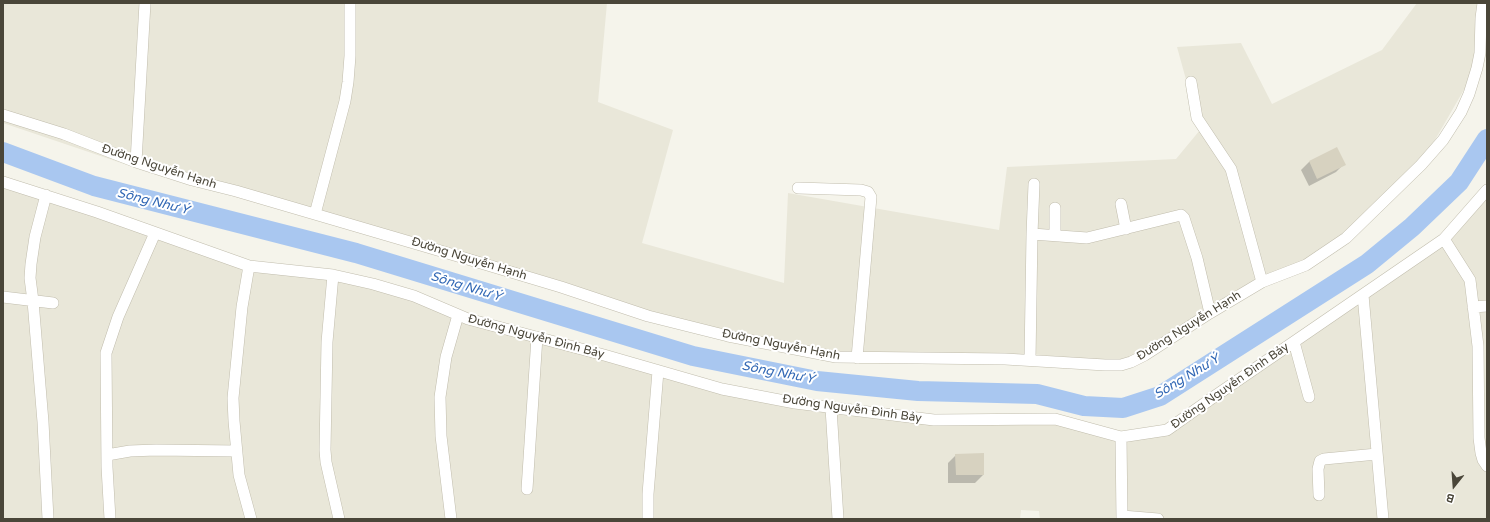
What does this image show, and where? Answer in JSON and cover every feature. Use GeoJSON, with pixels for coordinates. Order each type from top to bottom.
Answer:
{"type":"FeatureCollection","features":[{"type":"Feature","properties":{"kind":"street"},"geometry":{"type":"LineString","coordinates":[[136,162],[145,3]]}},
{"type":"Feature","properties":{"kind":"street"},"geometry":{"type":"LineString","coordinates":[[315,214],[347,88],[350,56],[350,3]]}},
{"type":"Feature","properties":{"kind":"street","name":"Đường Nguyễn Hạnh"},"geometry":{"type":"LineString","coordinates":[[3,115],[64,134],[136,162],[192,180],[236,191],[561,287],[648,316],[728,336],[836,357],[1005,358],[1121,365],[1131,362],[1145,354],[1262,282],[1306,265],[1346,238],[1421,165],[1443,140],[1461,112],[1478,68],[1483,3]]}},
{"type":"Feature","properties":{"kind":"street"},"geometry":{"type":"LineString","coordinates":[[1191,82],[1197,118],[1231,169],[1262,282]]}},
{"type":"Feature","properties":{"kind":"street","name":"Đường Nguyễn Đình Bảy"},"geometry":{"type":"LineString","coordinates":[[3,182],[97,212],[249,266],[333,275],[414,296],[468,319],[722,389],[831,408],[934,420],[1055,419],[1121,437],[1167,430],[1444,239],[1487,190]]}},
{"type":"Feature","properties":{"kind":"street"},"geometry":{"type":"LineString","coordinates":[[1030,360],[1034,184]]}},
{"type":"Feature","properties":{"kind":"street"},"geometry":{"type":"LineString","coordinates":[[798,188],[861,190],[868,192],[871,197],[857,358]]}},
{"type":"Feature","properties":{"kind":"street"},"geometry":{"type":"LineString","coordinates":[[46,195],[35,237],[30,278],[43,422],[48,519]]}},
{"type":"Feature","properties":{"kind":"street"},"geometry":{"type":"LineString","coordinates":[[1121,204],[1126,229]]}},
{"type":"Feature","properties":{"kind":"street"},"geometry":{"type":"LineString","coordinates":[[1055,208],[1055,235]]}},
{"type":"Feature","properties":{"kind":"street"},"geometry":{"type":"LineString","coordinates":[[1032,234],[1087,238],[1181,215],[1184,218],[1197,258],[1210,313]]}},
{"type":"Feature","properties":{"kind":"street"},"geometry":{"type":"LineString","coordinates":[[110,519],[107,455],[106,352],[118,317],[155,233]]}},
{"type":"Feature","properties":{"kind":"street"},"geometry":{"type":"LineString","coordinates":[[1444,239],[1470,280],[1473,307],[1482,346],[1480,438],[1481,453],[1487,466]]}},
{"type":"Feature","properties":{"kind":"street"},"geometry":{"type":"LineString","coordinates":[[249,266],[242,307],[233,398],[236,451],[242,490],[251,519]]}},
{"type":"Feature","properties":{"kind":"street"},"geometry":{"type":"LineString","coordinates":[[333,275],[327,342],[325,450],[326,462],[339,519]]}},
{"type":"Feature","properties":{"kind":"street"},"geometry":{"type":"LineString","coordinates":[[1363,295],[1383,519]]}},
{"type":"Feature","properties":{"kind":"street"},"geometry":{"type":"LineString","coordinates":[[3,297],[53,304]]}},
{"type":"Feature","properties":{"kind":"street"},"geometry":{"type":"LineString","coordinates":[[1473,307],[1487,306]]}},
{"type":"Feature","properties":{"kind":"street"},"geometry":{"type":"LineString","coordinates":[[451,519],[441,436],[440,397],[446,357],[458,315]]}},
{"type":"Feature","properties":{"kind":"street"},"geometry":{"type":"LineString","coordinates":[[527,489],[537,337]]}},
{"type":"Feature","properties":{"kind":"street"},"geometry":{"type":"LineString","coordinates":[[1294,342],[1309,397]]}},
{"type":"Feature","properties":{"kind":"street"},"geometry":{"type":"LineString","coordinates":[[648,519],[648,494],[658,371]]}},
{"type":"Feature","properties":{"kind":"street"},"geometry":{"type":"LineString","coordinates":[[831,408],[838,519]]}},
{"type":"Feature","properties":{"kind":"street"},"geometry":{"type":"LineString","coordinates":[[1121,437],[1122,518],[1158,519]]}},
{"type":"Feature","properties":{"kind":"street"},"geometry":{"type":"LineString","coordinates":[[107,455],[130,451],[156,450],[236,451]]}},
{"type":"Feature","properties":{"kind":"street"},"geometry":{"type":"LineString","coordinates":[[1319,496],[1318,469],[1320,461],[1377,454]]}},
{"type":"Feature","properties":{"kind":"shaded area"},"geometry":{"type":"Polygon","coordinates":[[[3,3],[607,3],[598,102],[673,130],[642,243],[784,283],[788,193],[999,230],[1007,167],[1176,159],[1200,130],[1177,47],[1241,43],[1272,104],[1382,50],[1417,3],[1479,3],[1473,74],[1424,159],[1334,246],[1208,317],[1120,362],[1029,354],[853,354],[689,325],[551,290],[311,208],[139,169],[3,123],[3,3]]]}},
{"type":"Feature","properties":{"kind":"shaded area"},"geometry":{"type":"Polygon","coordinates":[[[3,182],[249,266],[333,275],[468,319],[658,371],[860,412],[1055,419],[1121,437],[1167,430],[1444,239],[1487,190],[1487,519],[1040,519],[1039,511],[1021,510],[1020,519],[3,519],[3,182]]]}},
{"type":"Feature","properties":{"kind":"building"},"geometry":{"type":"Polygon","coordinates":[[[1337,147],[1346,165],[1317,179],[1309,161],[1337,147]]]}},
{"type":"Feature","properties":{"kind":"building"},"geometry":{"type":"Polygon","coordinates":[[[984,453],[984,475],[956,475],[955,454],[984,453]]]}},
{"type":"Feature","properties":{"kind":"waterway","name":"Sông Như Ý"},"geometry":{"type":"LineString","coordinates":[[3,152],[94,186],[356,253],[693,356],[817,381],[918,391],[1037,394],[1084,406],[1123,408],[1160,396],[1367,264],[1412,227],[1459,182],[1487,139]]}}]}
